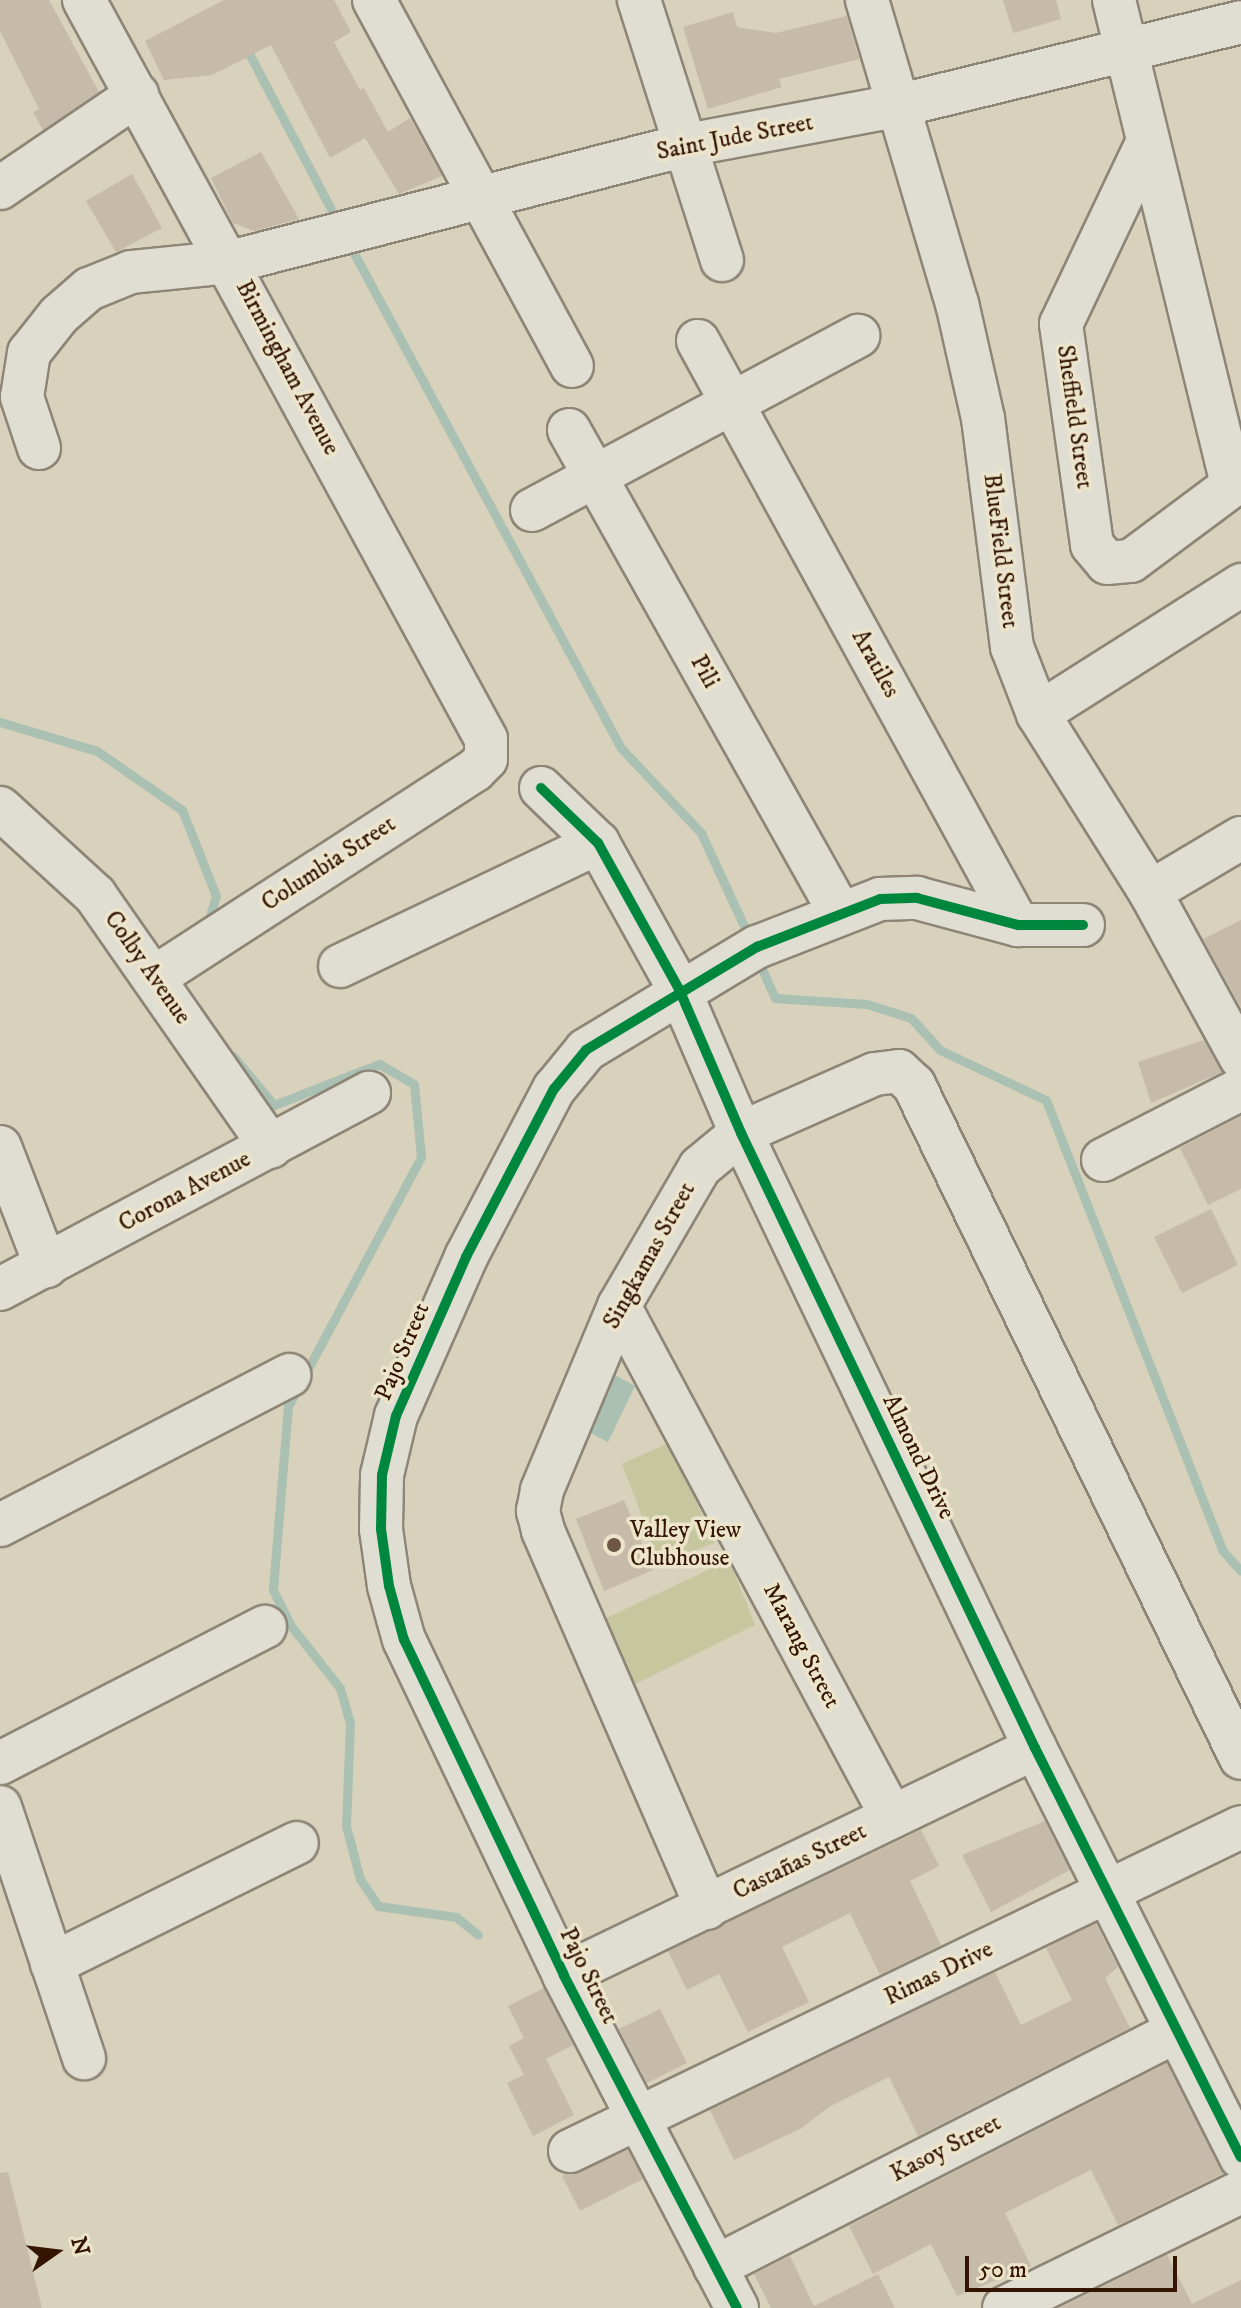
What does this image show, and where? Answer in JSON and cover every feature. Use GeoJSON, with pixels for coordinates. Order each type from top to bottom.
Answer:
{"type":"FeatureCollection","features":[{"type":"Feature","properties":{"kind":"street","name":"Birmingham Avenue"},"geometry":{"type":"LineString","coordinates":[[84,0],[230,262],[486,739]]}},
{"type":"Feature","properties":{"kind":"street"},"geometry":{"type":"LineString","coordinates":[[374,0],[572,366]]}},
{"type":"Feature","properties":{"kind":"street"},"geometry":{"type":"LineString","coordinates":[[639,0],[722,260]]}},
{"type":"Feature","properties":{"kind":"street","name":"BlueField Street"},"geometry":{"type":"LineString","coordinates":[[867,0],[901,105],[983,418],[1012,647],[1038,714],[1150,892],[1241,1058]]}},
{"type":"Feature","properties":{"kind":"street"},"geometry":{"type":"LineString","coordinates":[[1114,0],[1237,482]]}},
{"type":"Feature","properties":{"kind":"street","name":"Saint Jude Street"},"geometry":{"type":"LineString","coordinates":[[39,448],[22,397],[29,353],[59,315],[89,289],[131,272],[230,262],[687,145],[901,105],[1241,22]]}},
{"type":"Feature","properties":{"kind":"street"},"geometry":{"type":"LineString","coordinates":[[0,188],[137,95]]}},
{"type":"Feature","properties":{"kind":"street","name":"Sheffield Street"},"geometry":{"type":"LineString","coordinates":[[1148,141],[1061,324],[1092,545],[1107,563],[1131,561],[1237,482]]}},
{"type":"Feature","properties":{"kind":"street"},"geometry":{"type":"LineString","coordinates":[[532,510],[858,336]]}},
{"type":"Feature","properties":{"kind":"street","name":"Aratiles"},"geometry":{"type":"LineString","coordinates":[[698,341],[1018,925]]}},
{"type":"Feature","properties":{"kind":"street","name":"Pili"},"geometry":{"type":"LineString","coordinates":[[569,430],[840,913]]}},
{"type":"Feature","properties":{"kind":"street"},"geometry":{"type":"LineString","coordinates":[[1038,714],[1241,585]]}},
{"type":"Feature","properties":{"kind":"street","name":"Columbia Street"},"geometry":{"type":"LineString","coordinates":[[154,978],[475,770],[486,759],[486,739]]}},
{"type":"Feature","properties":{"kind":"street","name":"Almond Drive"},"geometry":{"type":"LineString","coordinates":[[541,788],[598,843],[679,989],[741,1133],[1035,1748],[1241,2157]]}},
{"type":"Feature","properties":{"kind":"street","name":"Colby Avenue"},"geometry":{"type":"LineString","coordinates":[[0,808],[95,895],[271,1147]]}},
{"type":"Feature","properties":{"kind":"street"},"geometry":{"type":"LineString","coordinates":[[1150,892],[1241,838]]}},
{"type":"Feature","properties":{"kind":"street"},"geometry":{"type":"LineString","coordinates":[[340,966],[598,843]]}},
{"type":"Feature","properties":{"kind":"street","name":"Pajo Street"},"geometry":{"type":"LineString","coordinates":[[737,2308],[564,1975],[404,1640],[387,1572],[382,1475],[396,1416],[466,1257],[554,1089],[586,1050],[679,989],[757,947],[880,899],[917,898],[1018,925],[1083,925]]}},
{"type":"Feature","properties":{"kind":"street","name":"Singkamas Street"},"geometry":{"type":"LineString","coordinates":[[707,1908],[538,1511],[619,1306],[700,1167],[741,1133],[875,1074],[899,1071],[914,1085],[1241,1758]]}},
{"type":"Feature","properties":{"kind":"street"},"geometry":{"type":"LineString","coordinates":[[1103,1160],[1241,1089]]}},
{"type":"Feature","properties":{"kind":"street","name":"Corona Avenue"},"geometry":{"type":"LineString","coordinates":[[0,1289],[369,1093]]}},
{"type":"Feature","properties":{"kind":"street"},"geometry":{"type":"LineString","coordinates":[[0,1147],[46,1266]]}},
{"type":"Feature","properties":{"kind":"street","name":"Marang Street"},"geometry":{"type":"LineString","coordinates":[[619,1306],[892,1817]]}},
{"type":"Feature","properties":{"kind":"street"},"geometry":{"type":"LineString","coordinates":[[0,1525],[289,1375]]}},
{"type":"Feature","properties":{"kind":"street"},"geometry":{"type":"LineString","coordinates":[[0,1763],[265,1627]]}},
{"type":"Feature","properties":{"kind":"street","name":"Castañas Street"},"geometry":{"type":"LineString","coordinates":[[564,1975],[1035,1748]]}},
{"type":"Feature","properties":{"kind":"street"},"geometry":{"type":"LineString","coordinates":[[0,1807],[84,2058]]}},
{"type":"Feature","properties":{"kind":"street","name":"Rimas Drive"},"geometry":{"type":"LineString","coordinates":[[570,2151],[1241,1827]]}},
{"type":"Feature","properties":{"kind":"street"},"geometry":{"type":"LineString","coordinates":[[52,1964],[297,1843]]}},
{"type":"Feature","properties":{"kind":"street","name":"Kasoy Street"},"geometry":{"type":"LineString","coordinates":[[715,2267],[1177,2031]]}},
{"type":"Feature","properties":{"kind":"street"},"geometry":{"type":"LineString","coordinates":[[1004,2308],[1241,2192]]}},
{"type":"Feature","properties":{"kind":"green space"},"geometry":{"type":"Polygon","coordinates":[[[671,1442],[714,1543],[660,1564],[622,1464],[671,1442]]]}},
{"type":"Feature","properties":{"kind":"green space"},"geometry":{"type":"Polygon","coordinates":[[[729,1560],[755,1625],[627,1688],[602,1620],[729,1560]]]}},
{"type":"Feature","properties":{"kind":"shaded area"},"geometry":{"type":"Polygon","coordinates":[[[615,1375],[635,1386],[608,1442],[589,1432],[615,1375]]]}},
{"type":"Feature","properties":{"kind":"building"},"geometry":{"type":"Polygon","coordinates":[[[0,0],[49,0],[99,92],[43,130],[33,112],[39,109],[0,31],[0,0]]]}},
{"type":"Feature","properties":{"kind":"building"},"geometry":{"type":"Polygon","coordinates":[[[224,0],[334,0],[351,32],[334,42],[360,90],[364,88],[388,132],[410,118],[442,176],[399,194],[365,138],[330,158],[271,45],[212,75],[164,80],[145,41],[224,0]]]}},
{"type":"Feature","properties":{"kind":"building"},"geometry":{"type":"Polygon","coordinates":[[[1003,0],[1056,0],[1061,19],[1013,33],[1003,0]]]}},
{"type":"Feature","properties":{"kind":"building"},"geometry":{"type":"Polygon","coordinates":[[[733,12],[737,27],[776,33],[847,16],[859,59],[779,79],[782,87],[708,109],[683,27],[733,12]]]}},
{"type":"Feature","properties":{"kind":"building"},"geometry":{"type":"Polygon","coordinates":[[[261,152],[299,219],[254,231],[233,223],[211,178],[261,152]]]}},
{"type":"Feature","properties":{"kind":"building"},"geometry":{"type":"Polygon","coordinates":[[[132,174],[162,228],[116,252],[86,201],[132,174]]]}},
{"type":"Feature","properties":{"kind":"building"},"geometry":{"type":"Polygon","coordinates":[[[1241,920],[1241,1008],[1203,939],[1241,920]]]}},
{"type":"Feature","properties":{"kind":"building"},"geometry":{"type":"Polygon","coordinates":[[[1204,1040],[1222,1072],[1151,1103],[1138,1062],[1204,1040]]]}},
{"type":"Feature","properties":{"kind":"building"},"geometry":{"type":"Polygon","coordinates":[[[1241,1116],[1241,1189],[1208,1205],[1180,1148],[1241,1116]]]}},
{"type":"Feature","properties":{"kind":"building"},"geometry":{"type":"Polygon","coordinates":[[[1211,1209],[1238,1265],[1182,1293],[1154,1237],[1211,1209]]]}},
{"type":"Feature","properties":{"kind":"building","name":"Valley View Clubhouse"},"geometry":{"type":"Polygon","coordinates":[[[624,1500],[653,1570],[604,1591],[576,1519],[624,1500]]]}},
{"type":"Feature","properties":{"kind":"building"},"geometry":{"type":"Polygon","coordinates":[[[1045,1821],[1070,1870],[991,1912],[962,1855],[1045,1821]]]}},
{"type":"Feature","properties":{"kind":"building"},"geometry":{"type":"Polygon","coordinates":[[[921,1830],[939,1866],[910,1881],[941,1945],[880,1975],[850,1913],[782,1947],[809,2002],[748,2032],[719,1974],[687,1990],[668,1951],[921,1830]]]}},
{"type":"Feature","properties":{"kind":"building"},"geometry":{"type":"Polygon","coordinates":[[[1096,1923],[1118,1967],[1105,1978],[1130,2028],[918,2136],[889,2077],[829,2107],[800,2129],[734,2160],[710,2110],[995,1972],[1021,2025],[1072,2000],[1046,1948],[1096,1923]]]}},
{"type":"Feature","properties":{"kind":"building"},"geometry":{"type":"Polygon","coordinates":[[[544,1988],[573,2045],[546,2059],[574,2115],[533,2136],[507,2083],[524,2075],[509,2046],[524,2038],[508,2006],[544,1988]]]}},
{"type":"Feature","properties":{"kind":"building"},"geometry":{"type":"Polygon","coordinates":[[[660,2009],[687,2063],[647,2083],[619,2029],[660,2009]]]}},
{"type":"Feature","properties":{"kind":"building"},"geometry":{"type":"Polygon","coordinates":[[[1167,2063],[1224,2173],[1118,2225],[1091,2170],[1005,2213],[1031,2266],[957,2296],[931,2244],[873,2274],[849,2226],[1167,2063]]]}},
{"type":"Feature","properties":{"kind":"building"},"geometry":{"type":"Polygon","coordinates":[[[628,2150],[643,2179],[580,2211],[562,2176],[628,2150]]]}},
{"type":"Feature","properties":{"kind":"building"},"geometry":{"type":"Polygon","coordinates":[[[8,2172],[42,2308],[0,2308],[0,2173],[8,2172]]]}},
{"type":"Feature","properties":{"kind":"building"},"geometry":{"type":"Polygon","coordinates":[[[1167,2255],[1192,2304],[1241,2280],[1241,2308],[1059,2308],[1167,2255]]]}},
{"type":"Feature","properties":{"kind":"building"},"geometry":{"type":"Polygon","coordinates":[[[790,2256],[814,2306],[878,2274],[895,2308],[771,2308],[754,2274],[790,2256]]]}},
{"type":"Feature","properties":{"kind":"waterway"},"geometry":{"type":"LineString","coordinates":[[245,46],[331,209]]}},
{"type":"Feature","properties":{"kind":"waterway"},"geometry":{"type":"LineString","coordinates":[[349,244],[621,748],[701,833],[744,926]]}},
{"type":"Feature","properties":{"kind":"waterway"},"geometry":{"type":"LineString","coordinates":[[0,722],[97,751],[182,810],[216,896],[207,925]]}},
{"type":"Feature","properties":{"kind":"waterway"},"geometry":{"type":"LineString","coordinates":[[759,962],[775,998],[867,1004],[911,1018],[940,1050],[1046,1100],[1222,1550],[1241,1571]]}},
{"type":"Feature","properties":{"kind":"waterway"},"geometry":{"type":"LineString","coordinates":[[233,1056],[274,1105],[379,1064],[414,1084],[421,1157],[288,1406],[273,1590],[291,1626],[340,1688],[350,1722],[346,1826],[360,1879],[378,1906],[456,1917],[478,1935]]}},
{"type":"Feature","properties":{"kind":"cycle path"},"geometry":{"type":"LineString","coordinates":[[541,788],[598,843],[679,989],[741,1133],[1035,1748],[1241,2157]]}},
{"type":"Feature","properties":{"kind":"cycle path"},"geometry":{"type":"LineString","coordinates":[[737,2308],[564,1975],[404,1640],[389,1586],[381,1529],[382,1475],[396,1416],[466,1257],[554,1089],[586,1050],[757,947],[880,899],[917,898],[1018,925],[1083,925]]}},
{"type":"Feature","properties":{"kind":"place","name":"Valley View Clubhouse"},"geometry":{"type":"Point","coordinates":[614,1545]}}]}
